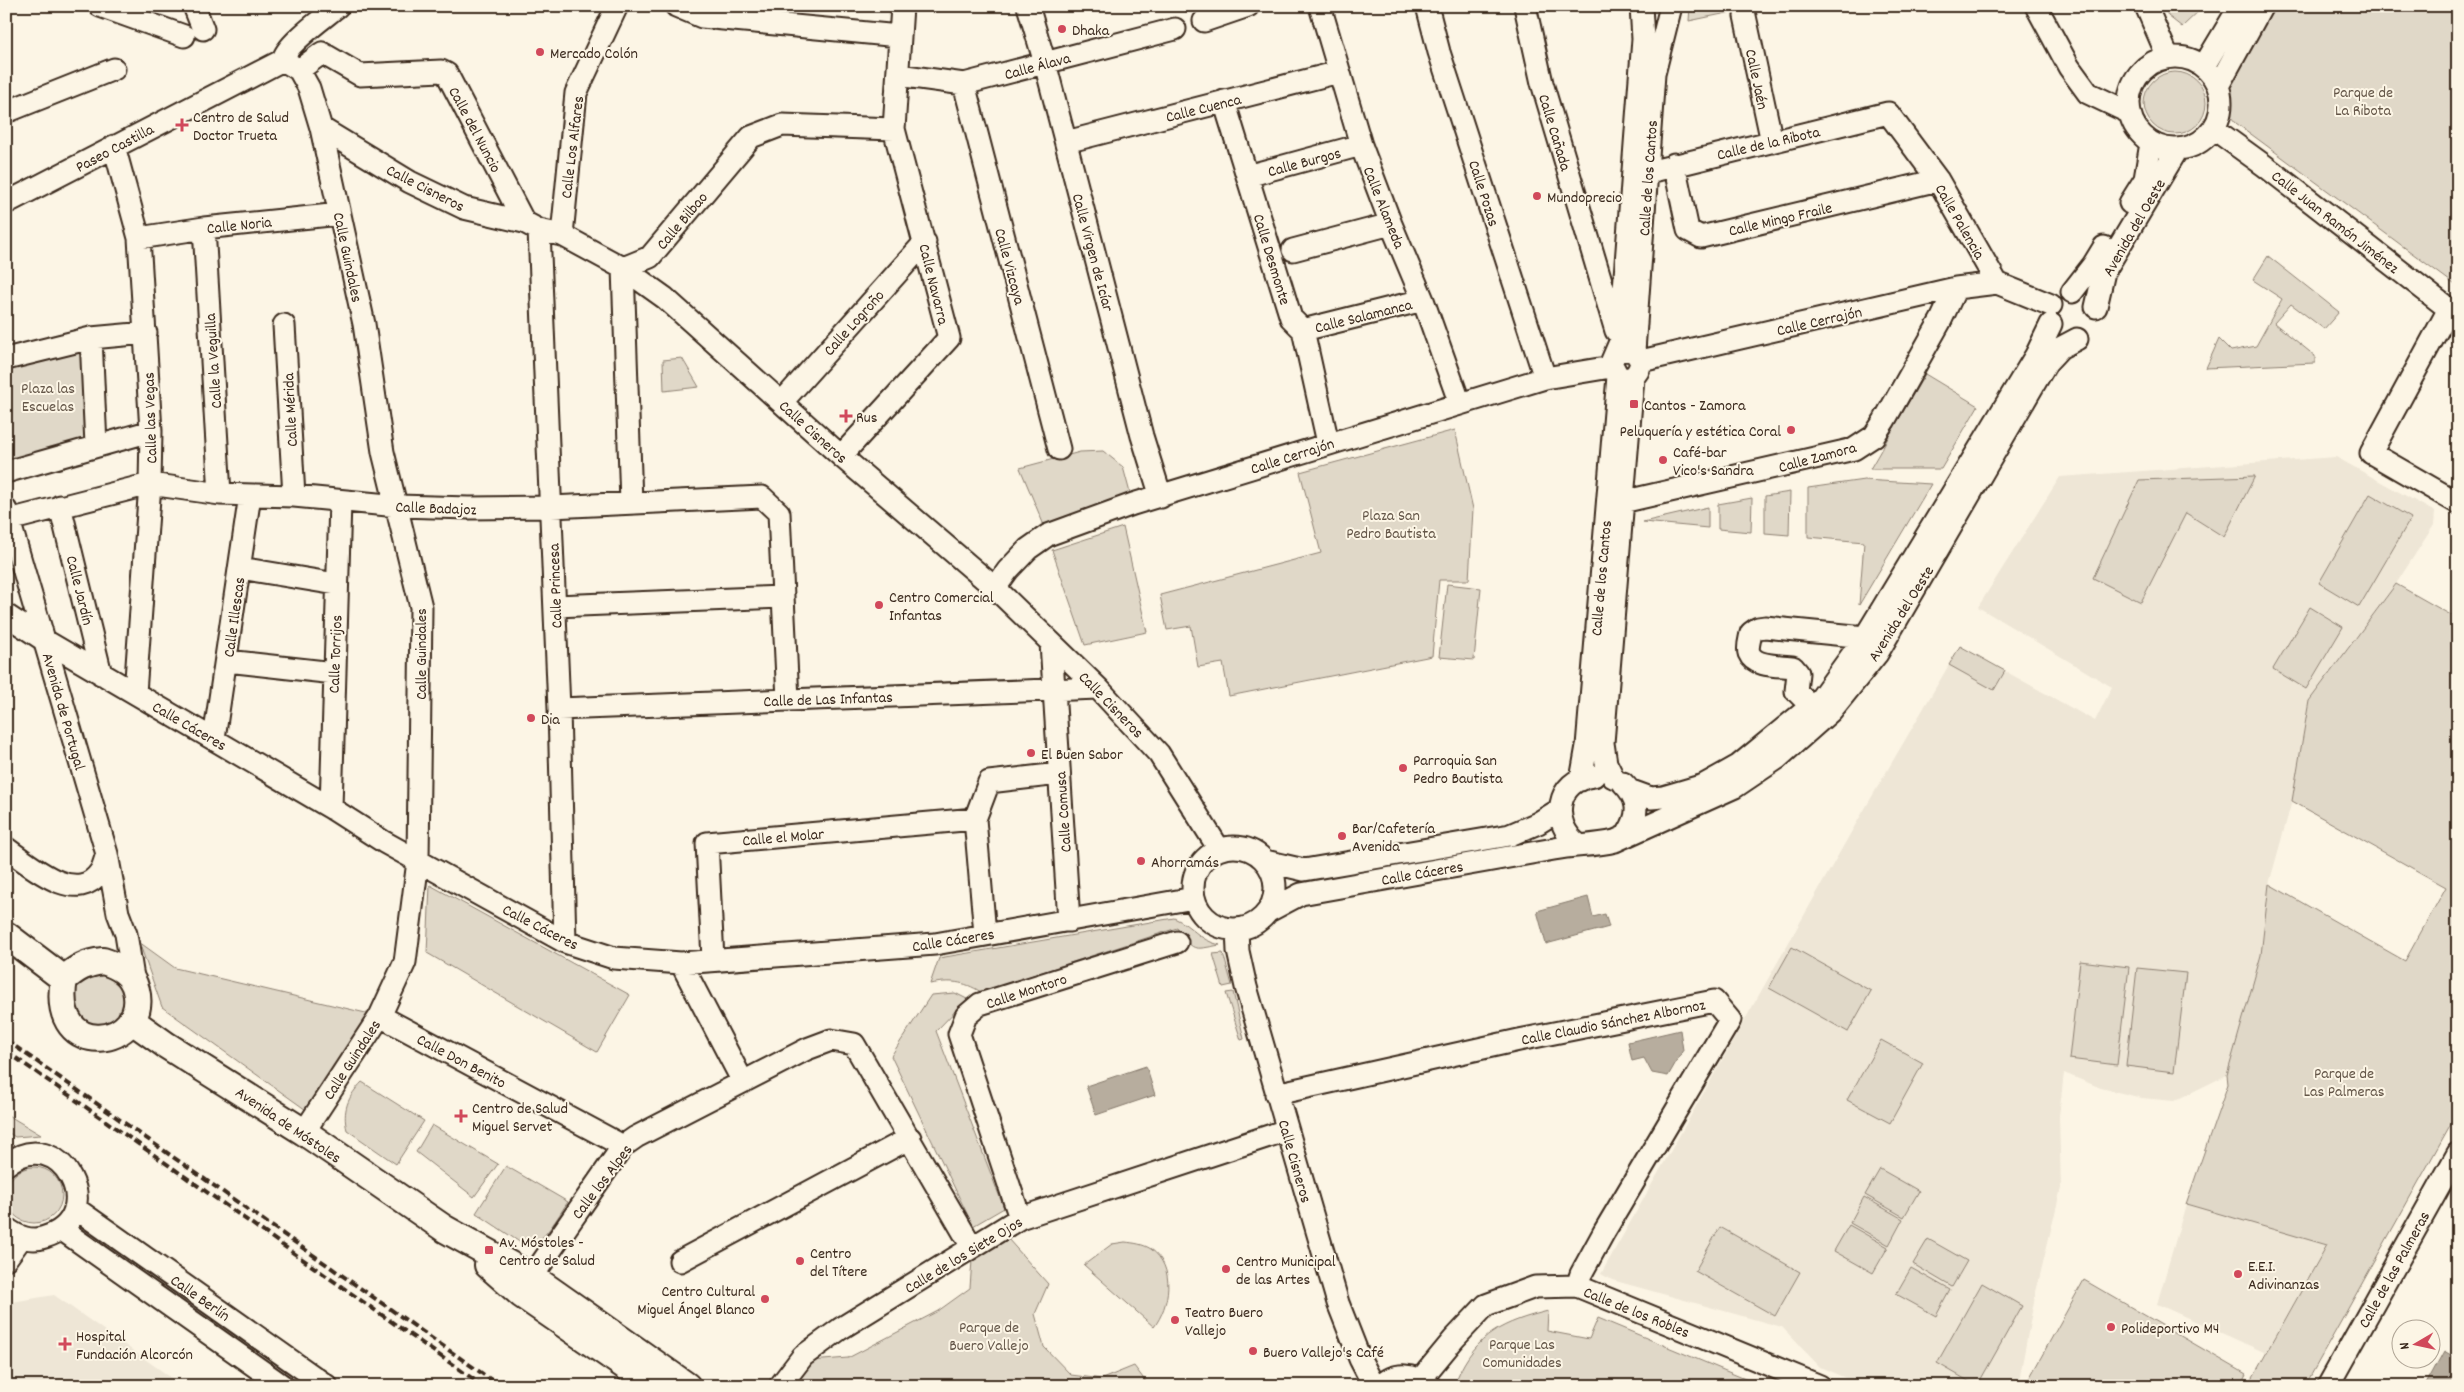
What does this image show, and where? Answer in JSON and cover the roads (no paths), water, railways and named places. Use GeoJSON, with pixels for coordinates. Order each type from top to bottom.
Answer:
{"type":"FeatureCollection","features":[{"type":"Feature","properties":{"kind":"main road"},"geometry":{"type":"LineString","coordinates":[[6,935],[64,979]]}},
{"type":"Feature","properties":{"kind":"main road"},"geometry":{"type":"LineString","coordinates":[[103,961],[116,965],[127,973],[134,984],[137,997],[136,1010],[132,1020],[122,1031],[111,1036],[99,1038],[86,1036],[67,1021],[62,1009],[61,996],[64,979],[88,963],[103,961]]}},
{"type":"Feature","properties":{"kind":"main road","name":"Avenida de Móstoles"},"geometry":{"type":"LineString","coordinates":[[132,1020],[166,1045],[304,1132],[445,1230],[522,1295],[654,1386]]}},
{"type":"Feature","properties":{"kind":"main road","name":"Avenida de Móstoles"},"geometry":{"type":"LineString","coordinates":[[445,1230],[532,1276],[687,1386]]}},
{"type":"Feature","properties":{"kind":"street"},"geometry":{"type":"LineString","coordinates":[[100,6],[193,32],[194,6]]}},
{"type":"Feature","properties":{"kind":"street"},"geometry":{"type":"LineString","coordinates":[[321,128],[309,88],[284,54],[338,6]]}},
{"type":"Feature","properties":{"kind":"street","name":"Calle Los Alfares"},"geometry":{"type":"LineString","coordinates":[[562,236],[576,93],[617,6]]}},
{"type":"Feature","properties":{"kind":"street"},"geometry":{"type":"LineString","coordinates":[[676,6],[702,17],[899,36]]}},
{"type":"Feature","properties":{"kind":"street"},"geometry":{"type":"LineString","coordinates":[[898,74],[902,6]]}},
{"type":"Feature","properties":{"kind":"street","name":"Calle Virgen de Icíar"},"geometry":{"type":"LineString","coordinates":[[1028,6],[1045,62],[1142,436],[1161,497]]}},
{"type":"Feature","properties":{"kind":"street"},"geometry":{"type":"LineString","coordinates":[[1204,21],[1248,6]]}},
{"type":"Feature","properties":{"kind":"street","name":"Calle Alameda"},"geometry":{"type":"LineString","coordinates":[[1320,6],[1361,146],[1423,300],[1460,404]]}},
{"type":"Feature","properties":{"kind":"street","name":"Calle Pozas"},"geometry":{"type":"LineString","coordinates":[[1427,6],[1439,52],[1545,378]]}},
{"type":"Feature","properties":{"kind":"street","name":"Calle Cañada"},"geometry":{"type":"LineString","coordinates":[[1525,6],[1542,84],[1625,361]]}},
{"type":"Feature","properties":{"kind":"street","name":"Calle de los Cantos"},"geometry":{"type":"LineString","coordinates":[[1621,783],[1606,763],[1603,743],[1622,502],[1625,361],[1643,39],[1641,6]]}},
{"type":"Feature","properties":{"kind":"street","name":"Calle de los Cantos"},"geometry":{"type":"LineString","coordinates":[[1581,780],[1587,746],[1625,361],[1649,172],[1654,74],[1671,6]]}},
{"type":"Feature","properties":{"kind":"street"},"geometry":{"type":"LineString","coordinates":[[2036,6],[2069,67],[2088,93],[2130,113]]}},
{"type":"Feature","properties":{"kind":"street"},"geometry":{"type":"LineString","coordinates":[[2146,6],[2168,57]]}},
{"type":"Feature","properties":{"kind":"street"},"geometry":{"type":"LineString","coordinates":[[2204,66],[2240,6]]}},
{"type":"Feature","properties":{"kind":"street"},"geometry":{"type":"LineString","coordinates":[[2218,86],[2262,6]]}},
{"type":"Feature","properties":{"kind":"street","name":"Calle Jaén"},"geometry":{"type":"LineString","coordinates":[[1744,16],[1772,142]]}},
{"type":"Feature","properties":{"kind":"street","name":"Calle Álava"},"geometry":{"type":"LineString","coordinates":[[898,74],[964,84],[1175,29]]}},
{"type":"Feature","properties":{"kind":"street","name":"Calle del Nuncio"},"geometry":{"type":"LineString","coordinates":[[304,35],[322,53],[360,75],[441,72],[447,74],[532,226]]}},
{"type":"Feature","properties":{"kind":"street"},"geometry":{"type":"LineString","coordinates":[[291,65],[322,53]]}},
{"type":"Feature","properties":{"kind":"street"},"geometry":{"type":"LineString","coordinates":[[2168,57],[2193,60],[2204,66],[2218,86],[2220,108],[2214,129],[2198,143],[2177,150],[2151,143],[2141,135],[2130,113],[2129,98],[2132,83],[2147,66],[2168,57]]}},
{"type":"Feature","properties":{"kind":"street","name":"Paseo Castilla"},"geometry":{"type":"LineString","coordinates":[[6,203],[114,146],[291,65]]}},
{"type":"Feature","properties":{"kind":"street"},"geometry":{"type":"LineString","coordinates":[[6,112],[114,69]]}},
{"type":"Feature","properties":{"kind":"street","name":"Calle Cuenca"},"geometry":{"type":"LineString","coordinates":[[1066,142],[1339,72]]}},
{"type":"Feature","properties":{"kind":"street","name":"Calle Navarra"},"geometry":{"type":"LineString","coordinates":[[841,456],[949,338],[894,129],[898,74]]}},
{"type":"Feature","properties":{"kind":"street","name":"Calle Vizcaya"},"geometry":{"type":"LineString","coordinates":[[964,84],[1059,449]]}},
{"type":"Feature","properties":{"kind":"street","name":"Calle Desmonte"},"geometry":{"type":"LineString","coordinates":[[1224,101],[1291,318],[1303,330],[1328,443]]}},
{"type":"Feature","properties":{"kind":"street","name":"Calle de la Ribota"},"geometry":{"type":"LineString","coordinates":[[1649,172],[1674,164],[1888,113]]}},
{"type":"Feature","properties":{"kind":"street","name":"Calle Palencia"},"geometry":{"type":"LineString","coordinates":[[1888,113],[1938,180],[1997,283]]}},
{"type":"Feature","properties":{"kind":"street","name":"Calle Bilbao"},"geometry":{"type":"LineString","coordinates":[[623,268],[650,257],[751,137],[782,124],[894,129]]}},
{"type":"Feature","properties":{"kind":"street","name":"Calle Cisneros"},"geometry":{"type":"LineString","coordinates":[[321,128],[410,182],[464,208],[562,236],[623,268],[665,298],[841,456],[995,588],[1098,688],[1159,754],[1200,815],[1219,849]]}},
{"type":"Feature","properties":{"kind":"street","name":"Calle Guindales"},"geometry":{"type":"LineString","coordinates":[[304,1132],[380,1016],[405,962],[418,861],[421,607],[398,506],[383,452],[364,324],[321,128]]}},
{"type":"Feature","properties":{"kind":"street","name":"Calle Juan Ramón Jiménez"},"geometry":{"type":"LineString","coordinates":[[2214,129],[2265,166],[2453,312]]}},
{"type":"Feature","properties":{"kind":"street","name":"Avenida del Oeste"},"geometry":{"type":"LineString","coordinates":[[2072,292],[2093,265],[2144,178],[2151,143]]}},
{"type":"Feature","properties":{"kind":"street","name":"Calle las Vegas"},"geometry":{"type":"LineString","coordinates":[[114,146],[139,238],[151,431],[150,484],[135,693]]}},
{"type":"Feature","properties":{"kind":"street","name":"Calle Burgos"},"geometry":{"type":"LineString","coordinates":[[1247,176],[1361,146]]}},
{"type":"Feature","properties":{"kind":"street","name":"Avenida del Oeste"},"geometry":{"type":"LineString","coordinates":[[2096,308],[2104,272],[2177,150]]}},
{"type":"Feature","properties":{"kind":"street","name":"Calle Mingo Fraile"},"geometry":{"type":"LineString","coordinates":[[1674,164],[1688,230],[1701,236],[1938,180]]}},
{"type":"Feature","properties":{"kind":"street","name":"Calle Noria"},"geometry":{"type":"LineString","coordinates":[[139,238],[204,228],[340,214]]}},
{"type":"Feature","properties":{"kind":"street"},"geometry":{"type":"LineString","coordinates":[[1293,250],[1391,224]]}},
{"type":"Feature","properties":{"kind":"street","name":"Calle Princesa"},"geometry":{"type":"LineString","coordinates":[[532,226],[551,507],[565,942]]}},
{"type":"Feature","properties":{"kind":"street","name":"Calle la Veguilla"},"geometry":{"type":"LineString","coordinates":[[204,228],[220,494]]}},
{"type":"Feature","properties":{"kind":"street","name":"Calle Logroño"},"geometry":{"type":"LineString","coordinates":[[782,402],[924,242]]}},
{"type":"Feature","properties":{"kind":"street"},"geometry":{"type":"LineString","coordinates":[[623,268],[631,504]]}},
{"type":"Feature","properties":{"kind":"street"},"geometry":{"type":"LineString","coordinates":[[1997,283],[2051,315],[2062,336],[2077,339],[2087,335],[2094,328],[2097,318],[2096,308],[2086,295],[2072,292],[2063,294],[2051,315]]}},
{"type":"Feature","properties":{"kind":"street","name":"Calle Cerrajón"},"geometry":{"type":"LineString","coordinates":[[995,588],[1008,570],[1028,549],[1048,535],[1133,504],[1161,497],[1328,443],[1545,378],[1956,288],[1997,283]]}},
{"type":"Feature","properties":{"kind":"street","name":"Calle Zamora"},"geometry":{"type":"LineString","coordinates":[[1622,502],[1854,449],[1874,436],[1941,320],[1956,288]]}},
{"type":"Feature","properties":{"kind":"street","name":"Calle Salamanca"},"geometry":{"type":"LineString","coordinates":[[1303,330],[1423,300]]}},
{"type":"Feature","properties":{"kind":"street"},"geometry":{"type":"LineString","coordinates":[[2453,312],[2371,453],[2458,503]]}},
{"type":"Feature","properties":{"kind":"street","name":"Avenida del Oeste"},"geometry":{"type":"LineString","coordinates":[[1621,783],[1651,798],[1662,797],[1704,785],[1738,766],[1821,698],[1865,637],[2036,355],[2051,315]]}},
{"type":"Feature","properties":{"kind":"street","name":"Calle Mérida"},"geometry":{"type":"LineString","coordinates":[[284,325],[294,496]]}},
{"type":"Feature","properties":{"kind":"street"},"geometry":{"type":"LineString","coordinates":[[6,359],[91,338],[146,333]]}},
{"type":"Feature","properties":{"kind":"street"},"geometry":{"type":"LineString","coordinates":[[91,338],[96,445]]}},
{"type":"Feature","properties":{"kind":"street","name":"Avenida del Oeste"},"geometry":{"type":"LineString","coordinates":[[1628,834],[1692,808],[1735,787],[1778,758],[1831,711],[1878,654],[2047,362],[2060,348],[2077,339]]}},
{"type":"Feature","properties":{"kind":"street"},"geometry":{"type":"LineString","coordinates":[[6,472],[151,431]]}},
{"type":"Feature","properties":{"kind":"street","name":"Calle Badajoz"},"geometry":{"type":"LineString","coordinates":[[8,515],[60,506],[150,484],[220,494],[294,496],[398,506],[551,507],[762,497],[779,513],[788,700]]}},
{"type":"Feature","properties":{"kind":"street","name":"Calle Illescas"},"geometry":{"type":"LineString","coordinates":[[214,739],[250,495]]}},
{"type":"Feature","properties":{"kind":"street","name":"Calle Torrijos"},"geometry":{"type":"LineString","coordinates":[[330,808],[340,501]]}},
{"type":"Feature","properties":{"kind":"street","name":"Calle Jardín"},"geometry":{"type":"LineString","coordinates":[[60,506],[101,674]]}},
{"type":"Feature","properties":{"kind":"street","name":"Avenida de Portugal"},"geometry":{"type":"LineString","coordinates":[[8,515],[106,854],[118,913],[126,934],[134,984]]}},
{"type":"Feature","properties":{"kind":"street"},"geometry":{"type":"LineString","coordinates":[[240,568],[336,584]]}},
{"type":"Feature","properties":{"kind":"street"},"geometry":{"type":"LineString","coordinates":[[555,606],[783,597]]}},
{"type":"Feature","properties":{"kind":"street","name":"Calle Cáceres"},"geometry":{"type":"LineString","coordinates":[[6,615],[44,640],[214,739],[384,842],[565,942],[614,958],[681,963],[713,959],[935,944],[1194,898]]}},
{"type":"Feature","properties":{"kind":"street","name":"Avenida del Oeste"},"geometry":{"type":"LineString","coordinates":[[1811,706],[1796,691],[1798,673],[1793,666],[1764,664],[1752,658],[1748,651],[1751,633],[1758,628],[1765,627],[1865,637]]}},
{"type":"Feature","properties":{"kind":"street","name":"Calle Comusa"},"geometry":{"type":"LineString","coordinates":[[1050,643],[1069,921]]}},
{"type":"Feature","properties":{"kind":"street"},"geometry":{"type":"LineString","coordinates":[[227,661],[334,673]]}},
{"type":"Feature","properties":{"kind":"street","name":"Calle de Las Infantas"},"geometry":{"type":"LineString","coordinates":[[559,709],[1098,688]]}},
{"type":"Feature","properties":{"kind":"street"},"geometry":{"type":"LineString","coordinates":[[986,934],[975,820],[989,782],[1059,774]]}},
{"type":"Feature","properties":{"kind":"street"},"geometry":{"type":"LineString","coordinates":[[1602,775],[1621,783],[1636,799],[1637,815],[1628,834],[1615,841],[1597,845],[1579,845],[1568,837],[1558,810],[1562,798],[1581,780],[1602,775]]}},
{"type":"Feature","properties":{"kind":"street","name":"Calle Cáceres"},"geometry":{"type":"LineString","coordinates":[[1265,861],[1304,870],[1510,835],[1538,823],[1558,810]]}},
{"type":"Feature","properties":{"kind":"street","name":"Calle el Molar"},"geometry":{"type":"LineString","coordinates":[[713,959],[707,843],[975,820]]}},
{"type":"Feature","properties":{"kind":"street","name":"Calle Cáceres"},"geometry":{"type":"LineString","coordinates":[[1269,911],[1301,894],[1579,845]]}},
{"type":"Feature","properties":{"kind":"street"},"geometry":{"type":"LineString","coordinates":[[1231,847],[1244,848],[1255,852],[1265,861],[1272,872],[1275,885],[1274,898],[1269,911],[1260,920],[1250,927],[1237,930],[1214,925],[1198,908],[1194,898],[1195,874],[1205,859],[1219,849],[1231,847]]}},
{"type":"Feature","properties":{"kind":"street"},"geometry":{"type":"LineString","coordinates":[[6,848],[65,886],[83,885],[100,873],[106,854]]}},
{"type":"Feature","properties":{"kind":"street","name":"Avenida de Portugal"},"geometry":{"type":"LineString","coordinates":[[103,961],[115,939],[118,913]]}},
{"type":"Feature","properties":{"kind":"street","name":"Calle Cisneros"},"geometry":{"type":"LineString","coordinates":[[1237,930],[1238,951],[1246,987],[1338,1303],[1360,1359],[1374,1386]]}},
{"type":"Feature","properties":{"kind":"street","name":"Calle Montoro"},"geometry":{"type":"LineString","coordinates":[[1020,1218],[959,1034],[966,1016],[980,1004],[1177,942]]}},
{"type":"Feature","properties":{"kind":"street"},"geometry":{"type":"LineString","coordinates":[[681,963],[742,1080]]}},
{"type":"Feature","properties":{"kind":"street","name":"Calle Claudio Sánchez Albornoz"},"geometry":{"type":"LineString","coordinates":[[1276,1094],[1519,1040],[1714,1001],[1730,1020],[1604,1232],[1581,1274],[1577,1286]]}},
{"type":"Feature","properties":{"kind":"street","name":"Calle Don Benito"},"geometry":{"type":"LineString","coordinates":[[380,1016],[623,1146]]}},
{"type":"Feature","properties":{"kind":"street","name":"Calle los Alpes"},"geometry":{"type":"LineString","coordinates":[[532,1276],[623,1146],[636,1136],[742,1080],[807,1049],[831,1040],[854,1044],[972,1247]]}},
{"type":"Feature","properties":{"kind":"street","name":"Calle de los Siete Ojos"},"geometry":{"type":"LineString","coordinates":[[780,1386],[803,1356],[825,1340],[1020,1218],[1287,1130]]}},
{"type":"Feature","properties":{"kind":"street"},"geometry":{"type":"LineString","coordinates":[[680,1261],[910,1138]]}},
{"type":"Feature","properties":{"kind":"street","name":"Calle de las Palmeras"},"geometry":{"type":"LineString","coordinates":[[2328,1386],[2458,1153]]}},
{"type":"Feature","properties":{"kind":"street"},"geometry":{"type":"LineString","coordinates":[[6,1259],[14,1232],[43,1238],[62,1230],[75,1208],[76,1186],[71,1175],[55,1159],[34,1154],[8,1161]]}},
{"type":"Feature","properties":{"kind":"street","name":"Calle Berlín"},"geometry":{"type":"LineString","coordinates":[[75,1208],[327,1386]]}},
{"type":"Feature","properties":{"kind":"street","name":"Calle Berlín"},"geometry":{"type":"LineString","coordinates":[[62,1230],[283,1386]]}},
{"type":"Feature","properties":{"kind":"street","name":"Calle de los Robles"},"geometry":{"type":"LineString","coordinates":[[1426,1382],[1454,1339],[1486,1305],[1535,1286],[1577,1286],[1820,1386]]}},
{"type":"Feature","properties":{"kind":"street"},"geometry":{"type":"LineString","coordinates":[[1381,1386],[1392,1378],[1402,1375],[1426,1382]]}},
{"type":"Feature","properties":{"kind":"railway"},"geometry":{"type":"LineString","coordinates":[[6,1040],[500,1386]]}},
{"type":"Feature","properties":{"kind":"railway"},"geometry":{"type":"LineString","coordinates":[[6,1051],[483,1386]]}},
{"type":"Feature","properties":{"kind":"place","name":"Dhaka"},"geometry":{"type":"Point","coordinates":[1062,29]}},
{"type":"Feature","properties":{"kind":"place","name":"Mercado Colón"},"geometry":{"type":"Point","coordinates":[540,52]}},
{"type":"Feature","properties":{"kind":"place","name":"Centro de Salud Doctor Trueta"},"geometry":{"type":"Point","coordinates":[182,125]}},
{"type":"Feature","properties":{"kind":"place","name":"Mundoprecio"},"geometry":{"type":"Point","coordinates":[1537,196]}},
{"type":"Feature","properties":{"kind":"place","name":"Cantos - Zamora"},"geometry":{"type":"Point","coordinates":[1634,404]}},
{"type":"Feature","properties":{"kind":"place","name":"Rus"},"geometry":{"type":"Point","coordinates":[846,416]}},
{"type":"Feature","properties":{"kind":"place","name":"Peluquería y estética Coral"},"geometry":{"type":"Point","coordinates":[1791,430]}},
{"type":"Feature","properties":{"kind":"place","name":"Café-bar Vico's Sandra"},"geometry":{"type":"Point","coordinates":[1663,460]}},
{"type":"Feature","properties":{"kind":"place","name":"Centro Comercial Infantas"},"geometry":{"type":"Point","coordinates":[879,605]}},
{"type":"Feature","properties":{"kind":"place","name":"Dia"},"geometry":{"type":"Point","coordinates":[531,718]}},
{"type":"Feature","properties":{"kind":"place","name":"El Buen Sabor"},"geometry":{"type":"Point","coordinates":[1031,753]}},
{"type":"Feature","properties":{"kind":"place","name":"Parroquia San Pedro Bautista"},"geometry":{"type":"Point","coordinates":[1403,768]}},
{"type":"Feature","properties":{"kind":"place","name":"Bar/Cafetería Avenida"},"geometry":{"type":"Point","coordinates":[1342,836]}},
{"type":"Feature","properties":{"kind":"place","name":"Ahorramás"},"geometry":{"type":"Point","coordinates":[1141,861]}},
{"type":"Feature","properties":{"kind":"place","name":"Centro de Salud Miguel Servet"},"geometry":{"type":"Point","coordinates":[461,1116]}},
{"type":"Feature","properties":{"kind":"place","name":"Av. Móstoles - Centro de Salud"},"geometry":{"type":"Point","coordinates":[489,1250]}},
{"type":"Feature","properties":{"kind":"place","name":"Centro del Títere"},"geometry":{"type":"Point","coordinates":[800,1261]}},
{"type":"Feature","properties":{"kind":"place","name":"Centro Municipal de las Artes"},"geometry":{"type":"Point","coordinates":[1226,1269]}},
{"type":"Feature","properties":{"kind":"place","name":"E.E.I. Adivinanzas"},"geometry":{"type":"Point","coordinates":[2238,1274]}},
{"type":"Feature","properties":{"kind":"place","name":"Centro Cultural Miguel Ángel Blanco"},"geometry":{"type":"Point","coordinates":[765,1299]}},
{"type":"Feature","properties":{"kind":"place","name":"Teatro Buero Vallejo"},"geometry":{"type":"Point","coordinates":[1175,1320]}},
{"type":"Feature","properties":{"kind":"place","name":"Polideportivo M4"},"geometry":{"type":"Point","coordinates":[2111,1327]}},
{"type":"Feature","properties":{"kind":"place","name":"Hospital Fundación Alcorcón"},"geometry":{"type":"Point","coordinates":[65,1344]}},
{"type":"Feature","properties":{"kind":"place","name":"Buero Vallejo's Café"},"geometry":{"type":"Point","coordinates":[1253,1351]}},
{"type":"Feature","properties":{"kind":"park label","name":"Parque de La Ribota"},"geometry":{"type":"Point","coordinates":[2363,100]}},
{"type":"Feature","properties":{"kind":"park label","name":"Plaza las Escuelas"},"geometry":{"type":"Point","coordinates":[48,396]}},
{"type":"Feature","properties":{"kind":"park label","name":"Plaza San Pedro Bautista"},"geometry":{"type":"Point","coordinates":[1391,523]}},
{"type":"Feature","properties":{"kind":"park label","name":"Parque de Las Palmeras"},"geometry":{"type":"Point","coordinates":[2344,1081]}},
{"type":"Feature","properties":{"kind":"park label","name":"Parque de Buero Vallejo"},"geometry":{"type":"Point","coordinates":[989,1335]}},
{"type":"Feature","properties":{"kind":"park label","name":"Parque Las Comunidades"},"geometry":{"type":"Point","coordinates":[1522,1352]}}]}
